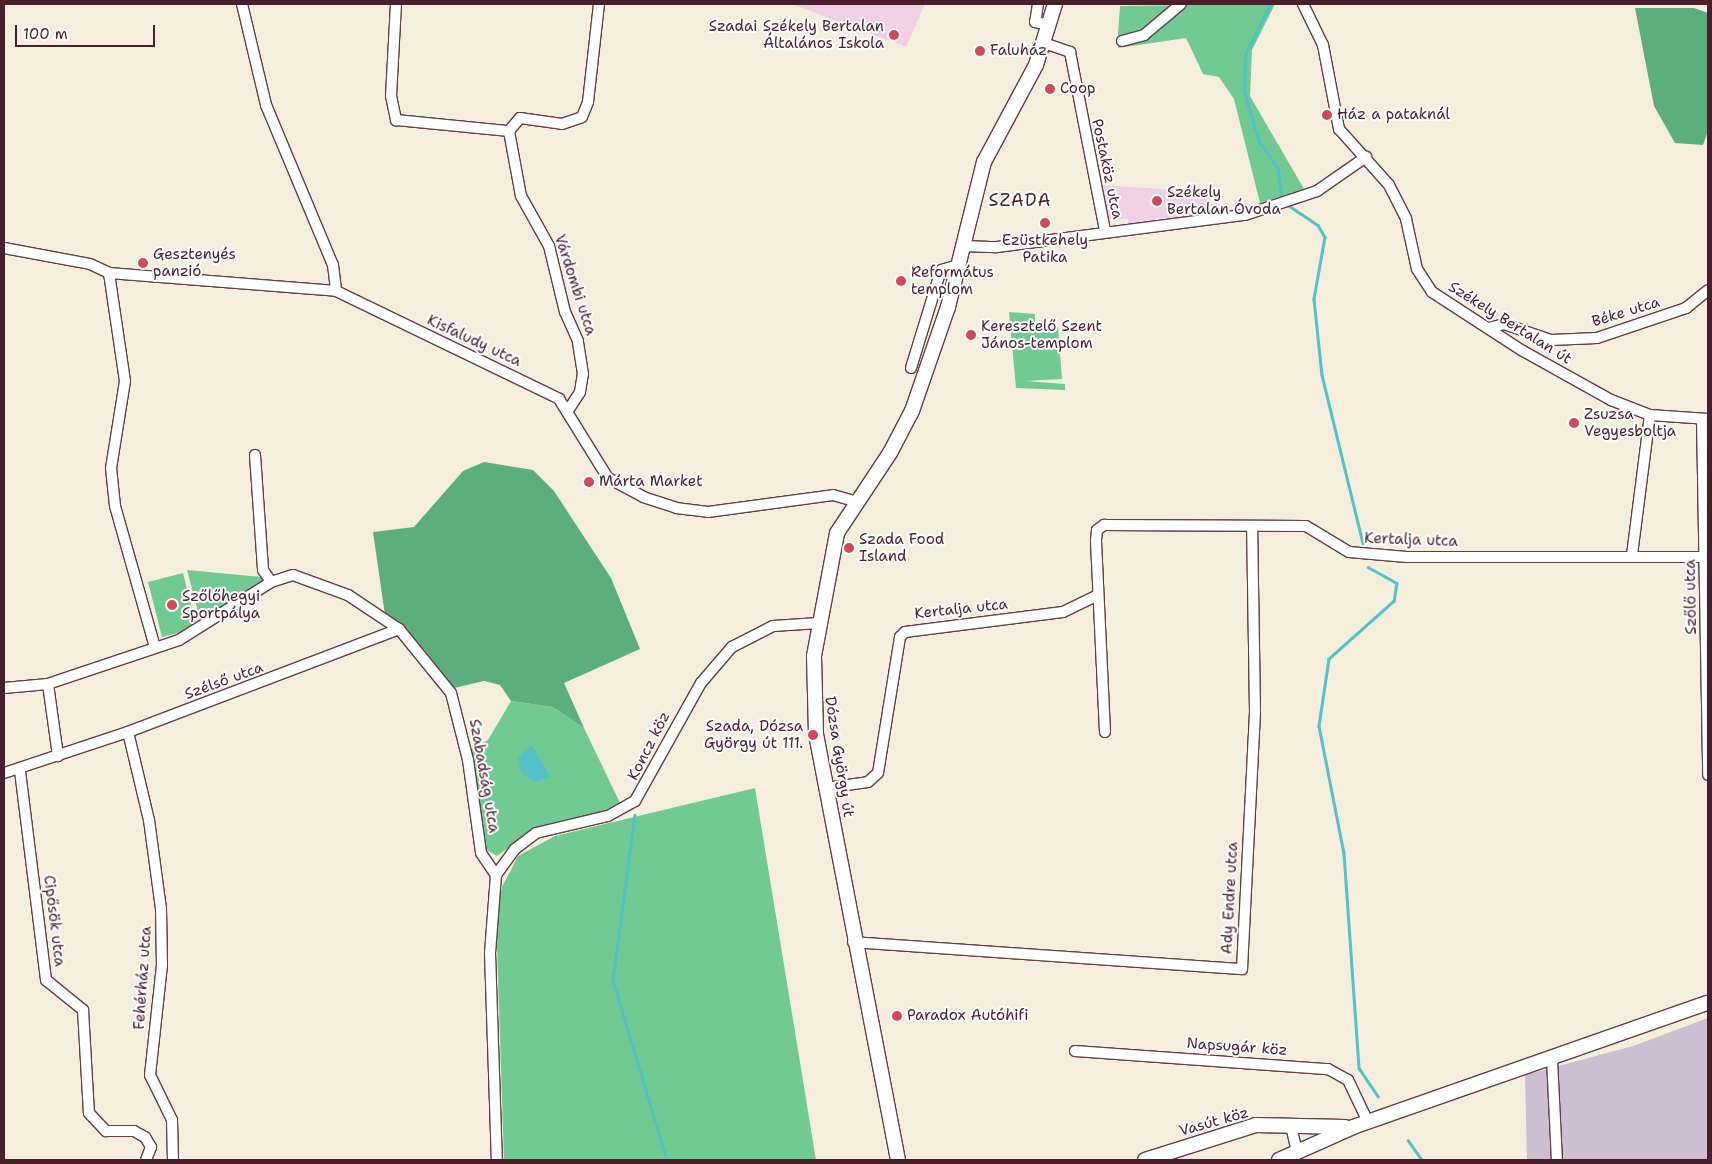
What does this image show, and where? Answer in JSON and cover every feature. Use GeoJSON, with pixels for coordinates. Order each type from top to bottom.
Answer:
{"type":"FeatureCollection","features":[{"type":"Feature","properties":{"kind":"main road","name":"Dózsa György út"},"geometry":{"type":"LineString","coordinates":[[898,1160],[853,942],[826,788],[812,684],[819,623],[837,533],[854,501],[890,453],[909,416],[959,265],[984,162],[1044,42],[1054,4]]}},
{"type":"Feature","properties":{"kind":"main road"},"geometry":{"type":"LineString","coordinates":[[1279,1160],[1353,1126],[1552,1059],[1708,1003]]}},
{"type":"Feature","properties":{"kind":"main road","name":"Vasút köz"},"geometry":{"type":"LineString","coordinates":[[1145,1160],[1235,1130],[1291,1126],[1353,1126]]}},
{"type":"Feature","properties":{"kind":"street"},"geometry":{"type":"LineString","coordinates":[[4,248],[90,264],[109,273],[336,290],[333,265],[266,105],[242,4]]}},
{"type":"Feature","properties":{"kind":"street"},"geometry":{"type":"LineString","coordinates":[[396,4],[390,96],[396,120],[509,132],[520,118],[562,124],[582,117],[588,102],[599,4]]}},
{"type":"Feature","properties":{"kind":"street"},"geometry":{"type":"LineString","coordinates":[[1038,4],[1036,22],[1049,25]]}},
{"type":"Feature","properties":{"kind":"street"},"geometry":{"type":"LineString","coordinates":[[1122,41],[1144,35],[1181,4]]}},
{"type":"Feature","properties":{"kind":"street","name":"Székely Bertalan út"},"geometry":{"type":"LineString","coordinates":[[1303,4],[1323,45],[1339,129],[1366,157],[1399,202],[1417,269],[1427,286],[1488,328],[1564,375],[1650,415],[1705,419]]}},
{"type":"Feature","properties":{"kind":"street","name":"Postaköz utca"},"geometry":{"type":"LineString","coordinates":[[1044,42],[1068,49],[1105,231]]}},
{"type":"Feature","properties":{"kind":"street","name":"Várdombi utca"},"geometry":{"type":"LineString","coordinates":[[509,132],[521,196],[549,246],[565,312],[578,341],[583,374],[580,392],[569,409]]}},
{"type":"Feature","properties":{"kind":"street"},"geometry":{"type":"LineString","coordinates":[[963,246],[997,247],[1105,231],[1235,216],[1294,200],[1332,183],[1366,157]]}},
{"type":"Feature","properties":{"kind":"street"},"geometry":{"type":"LineString","coordinates":[[911,368],[941,270],[959,265]]}},
{"type":"Feature","properties":{"kind":"street"},"geometry":{"type":"LineString","coordinates":[[109,273],[125,381],[111,468],[115,506],[155,647]]}},
{"type":"Feature","properties":{"kind":"street","name":"Kisfaludy utca"},"geometry":{"type":"LineString","coordinates":[[336,290],[540,388],[569,409],[602,472],[643,497],[708,512],[834,495],[854,501]]}},
{"type":"Feature","properties":{"kind":"street","name":"Béke utca"},"geometry":{"type":"LineString","coordinates":[[1488,328],[1504,324],[1551,340],[1597,338],[1686,308],[1708,290]]}},
{"type":"Feature","properties":{"kind":"street"},"geometry":{"type":"LineString","coordinates":[[1632,555],[1650,415]]}},
{"type":"Feature","properties":{"kind":"street","name":"Szőlő utca"},"geometry":{"type":"LineString","coordinates":[[1705,419],[1708,775]]}},
{"type":"Feature","properties":{"kind":"street"},"geometry":{"type":"LineString","coordinates":[[255,455],[263,570],[271,582]]}},
{"type":"Feature","properties":{"kind":"street","name":"Kertalja utca"},"geometry":{"type":"LineString","coordinates":[[1105,732],[1096,540],[1097,530],[1104,525],[1252,528],[1306,526],[1349,552],[1398,556],[1632,555],[1707,557]]}},
{"type":"Feature","properties":{"kind":"street","name":"Ady Endre utca"},"geometry":{"type":"LineString","coordinates":[[853,942],[1242,969],[1255,711],[1252,528]]}},
{"type":"Feature","properties":{"kind":"street","name":"Szabadság utca"},"geometry":{"type":"LineString","coordinates":[[4,688],[48,684],[195,632],[271,582],[300,576],[348,595],[399,629],[451,692],[468,760],[481,852],[496,875]]}},
{"type":"Feature","properties":{"kind":"street","name":"Kertalja utca"},"geometry":{"type":"LineString","coordinates":[[826,788],[868,782],[878,773],[900,637],[905,632],[1063,612],[1098,595]]}},
{"type":"Feature","properties":{"kind":"street","name":"Koncz köz"},"geometry":{"type":"LineString","coordinates":[[496,875],[515,849],[536,833],[608,816],[635,801],[700,683],[732,647],[773,626],[819,623]]}},
{"type":"Feature","properties":{"kind":"street","name":"Szélső utca"},"geometry":{"type":"LineString","coordinates":[[4,773],[20,770],[128,732],[399,629]]}},
{"type":"Feature","properties":{"kind":"street"},"geometry":{"type":"LineString","coordinates":[[48,684],[58,756]]}},
{"type":"Feature","properties":{"kind":"street","name":"Fehérház utca"},"geometry":{"type":"LineString","coordinates":[[128,732],[149,820],[163,926],[150,1082],[170,1111],[173,1133],[173,1160]]}},
{"type":"Feature","properties":{"kind":"street","name":"Cipősök utca"},"geometry":{"type":"LineString","coordinates":[[20,770],[46,980],[83,1010],[89,1113],[106,1131],[134,1131],[145,1137],[151,1148],[146,1160]]}},
{"type":"Feature","properties":{"kind":"street"},"geometry":{"type":"LineString","coordinates":[[496,875],[490,943],[497,1160]]}},
{"type":"Feature","properties":{"kind":"street","name":"Napsugár köz"},"geometry":{"type":"LineString","coordinates":[[1075,1052],[1328,1069],[1348,1080],[1368,1122]]}},
{"type":"Feature","properties":{"kind":"street"},"geometry":{"type":"LineString","coordinates":[[1552,1059],[1557,1160]]}},
{"type":"Feature","properties":{"kind":"street"},"geometry":{"type":"LineString","coordinates":[[1291,1126],[1297,1152]]}},
{"type":"Feature","properties":{"kind":"shaded area","name":"Szadai Székely Bertalan Általános Iskola"},"geometry":{"type":"Polygon","coordinates":[[[792,4],[925,4],[906,47],[792,4]]]}},
{"type":"Feature","properties":{"kind":"shaded area","name":"Székely Bertalan Óvoda"},"geometry":{"type":"Polygon","coordinates":[[[1099,185],[1175,190],[1208,187],[1214,214],[1168,223],[1168,218],[1156,218],[1156,224],[1149,225],[1148,220],[1129,226],[1128,219],[1106,219],[1099,185]]]}},
{"type":"Feature","properties":{"kind":"shaded area"},"geometry":{"type":"Polygon","coordinates":[[[1708,1018],[1708,1160],[1527,1160],[1525,1075],[1633,1046],[1708,1018]]]}},
{"type":"Feature","properties":{"kind":"green space"},"geometry":{"type":"Polygon","coordinates":[[[1275,4],[1252,50],[1250,96],[1304,189],[1260,203],[1234,99],[1219,77],[1203,74],[1186,38],[1118,48],[1120,6],[1275,4]]]}},
{"type":"Feature","properties":{"kind":"green space"},"geometry":{"type":"Polygon","coordinates":[[[1635,8],[1694,8],[1708,13],[1708,131],[1703,145],[1675,143],[1654,106],[1635,8]]]}},
{"type":"Feature","properties":{"kind":"green space"},"geometry":{"type":"Polygon","coordinates":[[[1009,312],[1035,314],[1035,326],[1058,327],[1062,379],[1026,381],[1065,384],[1065,390],[1016,388],[1009,312]]]}},
{"type":"Feature","properties":{"kind":"green space"},"geometry":{"type":"Polygon","coordinates":[[[484,462],[533,470],[554,491],[611,578],[640,649],[564,683],[584,728],[553,707],[511,701],[500,685],[484,681],[450,689],[424,649],[386,622],[373,532],[414,527],[463,471],[484,462]]]}},
{"type":"Feature","properties":{"kind":"green space"},"geometry":{"type":"Polygon","coordinates":[[[187,570],[262,577],[265,585],[202,627],[187,570]]]}},
{"type":"Feature","properties":{"kind":"green space","name":"Szőlőhegyi Sportpálya"},"geometry":{"type":"Polygon","coordinates":[[[183,573],[197,628],[162,637],[148,582],[183,573]]]}},
{"type":"Feature","properties":{"kind":"green space"},"geometry":{"type":"Polygon","coordinates":[[[511,701],[553,707],[584,728],[620,803],[604,812],[535,829],[497,856],[483,848],[471,749],[488,740],[511,701]]]}},
{"type":"Feature","properties":{"kind":"green space"},"geometry":{"type":"Polygon","coordinates":[[[755,788],[816,1160],[504,1160],[496,913],[502,887],[518,856],[555,836],[755,788]]]}},
{"type":"Feature","properties":{"kind":"water"},"geometry":{"type":"Polygon","coordinates":[[[532,745],[550,777],[535,782],[522,773],[518,757],[532,745]]]}},
{"type":"Feature","properties":{"kind":"waterway"},"geometry":{"type":"LineString","coordinates":[[1271,4],[1246,54],[1244,90],[1259,141],[1278,168],[1282,199]]}},
{"type":"Feature","properties":{"kind":"waterway"},"geometry":{"type":"LineString","coordinates":[[1288,205],[1318,225],[1325,237],[1314,299],[1322,375],[1363,543]]}},
{"type":"Feature","properties":{"kind":"waterway"},"geometry":{"type":"LineString","coordinates":[[1368,567],[1397,583],[1394,601],[1329,659],[1319,726],[1344,853],[1359,1068],[1378,1096]]}},
{"type":"Feature","properties":{"kind":"waterway"},"geometry":{"type":"LineString","coordinates":[[635,815],[613,980],[667,1160]]}},
{"type":"Feature","properties":{"kind":"waterway"},"geometry":{"type":"LineString","coordinates":[[1408,1140],[1422,1160]]}},
{"type":"Feature","properties":{"kind":"place","name":"Szadai Székely Bertalan Általános Iskola"},"geometry":{"type":"Point","coordinates":[894,35]}},
{"type":"Feature","properties":{"kind":"place","name":"Faluház"},"geometry":{"type":"Point","coordinates":[980,51]}},
{"type":"Feature","properties":{"kind":"place","name":"Coop"},"geometry":{"type":"Point","coordinates":[1050,89]}},
{"type":"Feature","properties":{"kind":"place","name":"Ház a pataknál"},"geometry":{"type":"Point","coordinates":[1327,115]}},
{"type":"Feature","properties":{"kind":"place","name":"Székely Bertalan Óvoda"},"geometry":{"type":"Point","coordinates":[1157,201]}},
{"type":"Feature","properties":{"kind":"place","name":"Ezüstkehely Patika"},"geometry":{"type":"Point","coordinates":[1045,223]}},
{"type":"Feature","properties":{"kind":"place","name":"Gesztenyés panzió"},"geometry":{"type":"Point","coordinates":[143,263]}},
{"type":"Feature","properties":{"kind":"place","name":"Református templom"},"geometry":{"type":"Point","coordinates":[901,281]}},
{"type":"Feature","properties":{"kind":"place","name":"Keresztelő Szent János-templom"},"geometry":{"type":"Point","coordinates":[971,335]}},
{"type":"Feature","properties":{"kind":"place","name":"Zsuzsa Vegyesboltja"},"geometry":{"type":"Point","coordinates":[1574,423]}},
{"type":"Feature","properties":{"kind":"place","name":"Márta Market"},"geometry":{"type":"Point","coordinates":[589,482]}},
{"type":"Feature","properties":{"kind":"place","name":"Szada Food Island"},"geometry":{"type":"Point","coordinates":[849,548]}},
{"type":"Feature","properties":{"kind":"place","name":"Szőlőhegyi Sportpálya"},"geometry":{"type":"Point","coordinates":[172,605]}},
{"type":"Feature","properties":{"kind":"place","name":"Szada, Dózsa György út 111."},"geometry":{"type":"Point","coordinates":[813,735]}},
{"type":"Feature","properties":{"kind":"place","name":"Paradox Autóhifi"},"geometry":{"type":"Point","coordinates":[897,1016]}},
{"type":"Feature","properties":{"kind":"district","name":"SZADA"},"geometry":{"type":"Point","coordinates":[1020,200]}}]}
